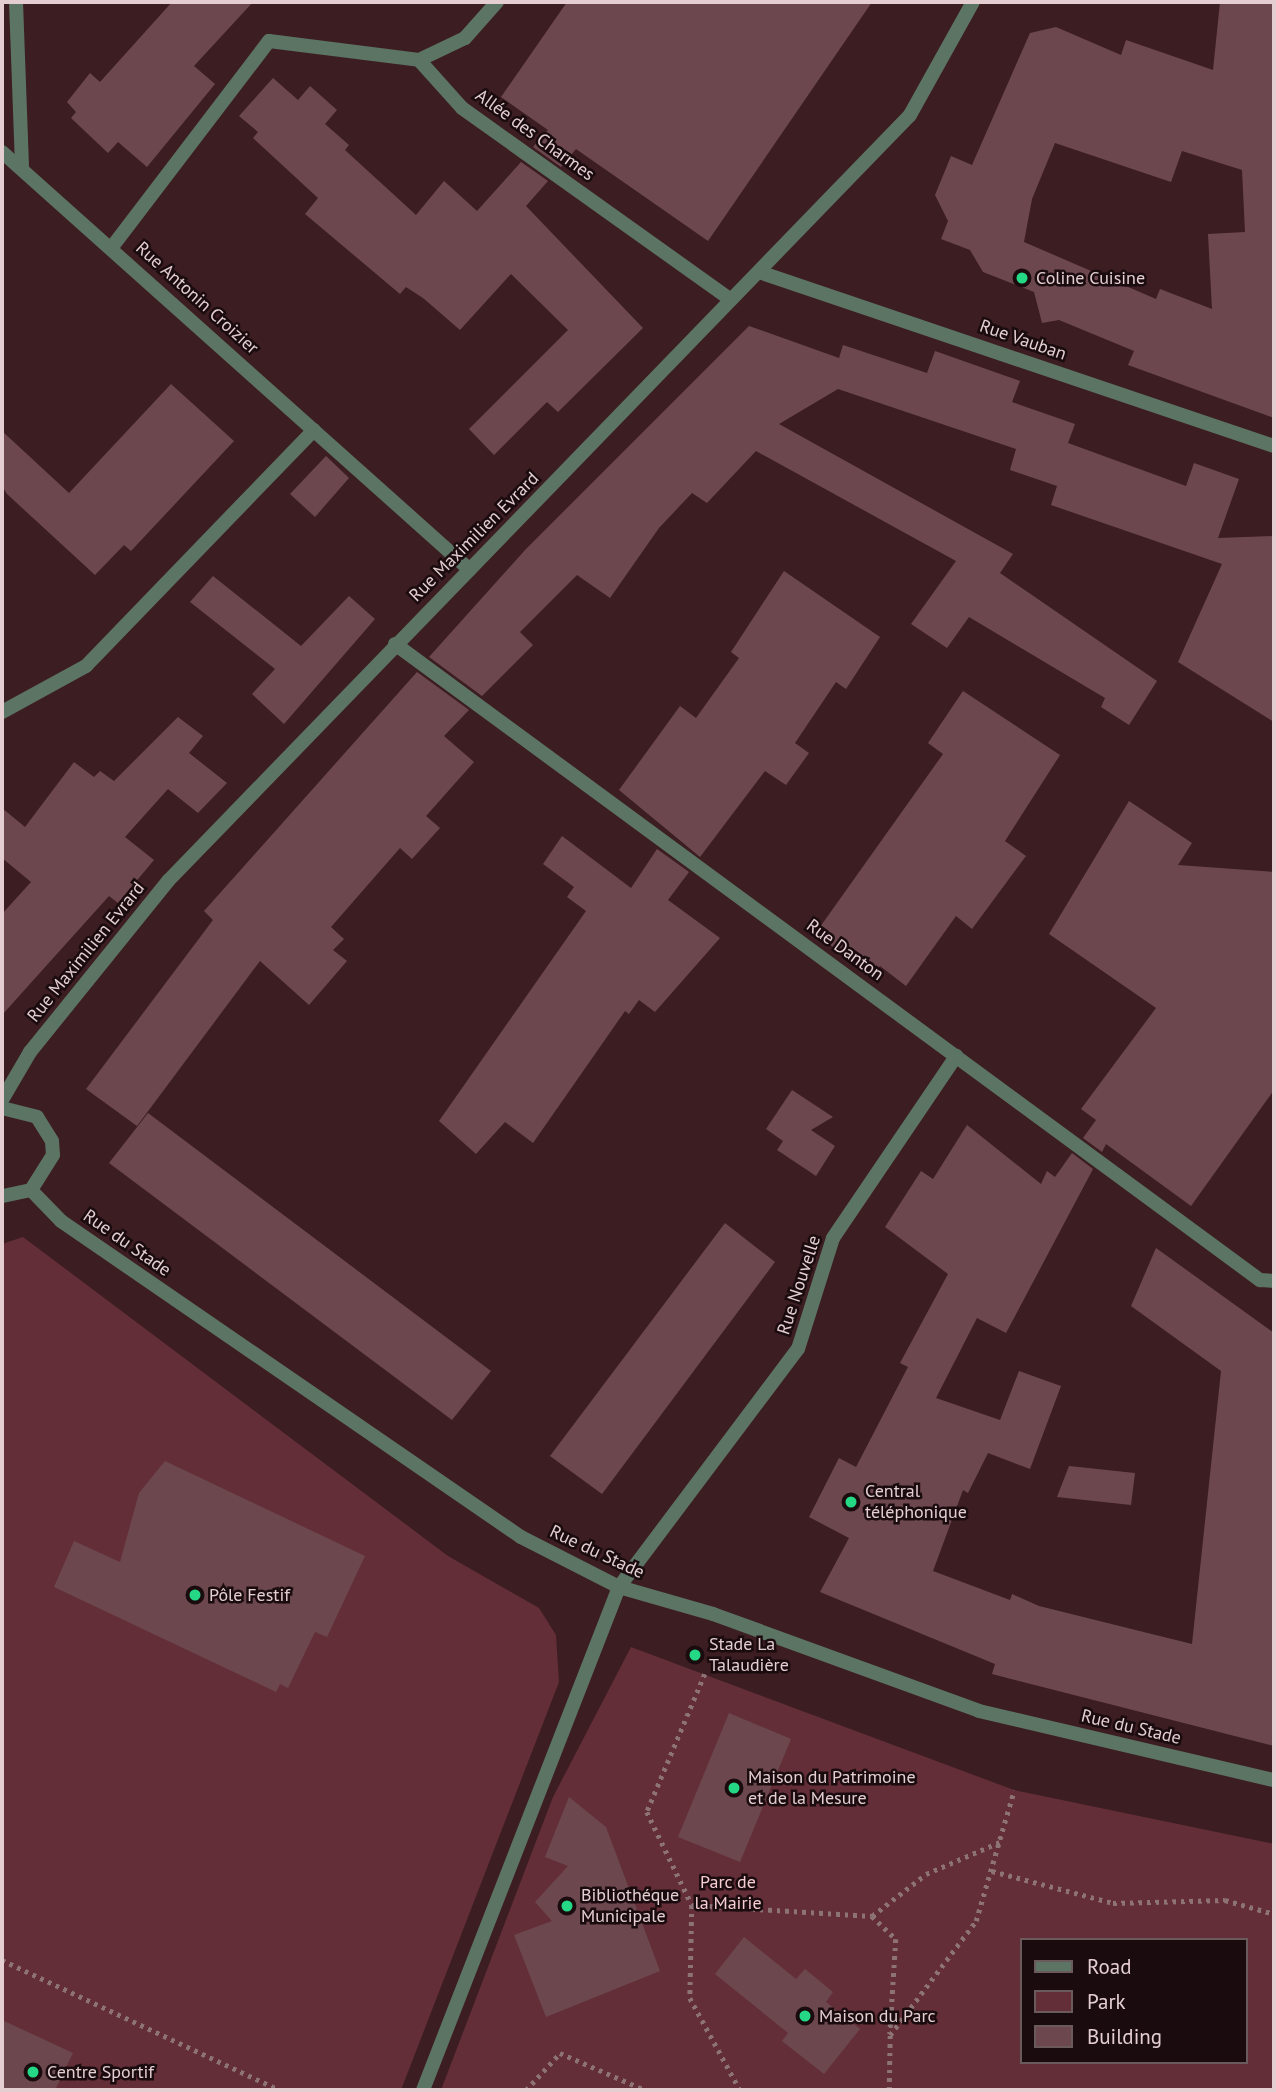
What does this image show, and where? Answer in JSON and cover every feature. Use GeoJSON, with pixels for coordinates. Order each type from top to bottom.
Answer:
{"type":"FeatureCollection","features":[{"type":"Feature","properties":{"kind":"street"},"geometry":{"type":"LineString","coordinates":[[16,2],[22,168]]}},
{"type":"Feature","properties":{"kind":"street"},"geometry":{"type":"LineString","coordinates":[[112,247],[269,41],[419,60],[466,38],[497,2]]}},
{"type":"Feature","properties":{"kind":"street","name":"Rue Maximilien Evrard"},"geometry":{"type":"LineString","coordinates":[[2,1100],[30,1052],[168,881],[910,115],[973,2]]}},
{"type":"Feature","properties":{"kind":"street","name":"Allée des Charmes"},"geometry":{"type":"LineString","coordinates":[[419,60],[462,108],[731,300]]}},
{"type":"Feature","properties":{"kind":"street","name":"Rue Antonin Croizier"},"geometry":{"type":"LineString","coordinates":[[2,152],[112,247],[470,570]]}},
{"type":"Feature","properties":{"kind":"street","name":"Rue Vauban"},"geometry":{"type":"LineString","coordinates":[[759,272],[1274,446]]}},
{"type":"Feature","properties":{"kind":"street"},"geometry":{"type":"LineString","coordinates":[[2,712],[86,666],[314,430]]}},
{"type":"Feature","properties":{"kind":"street","name":"Rue Danton"},"geometry":{"type":"LineString","coordinates":[[395,644],[1260,1280],[1274,1281]]}},
{"type":"Feature","properties":{"kind":"street","name":"Rue Nouvelle"},"geometry":{"type":"LineString","coordinates":[[423,2090],[619,1587],[798,1349],[833,1238],[956,1056]]}},
{"type":"Feature","properties":{"kind":"street"},"geometry":{"type":"LineString","coordinates":[[2,1108],[37,1117],[52,1141],[50,1169],[31,1191],[2,1196]]}},
{"type":"Feature","properties":{"kind":"street","name":"Rue du Stade"},"geometry":{"type":"LineString","coordinates":[[31,1191],[61,1221],[521,1537],[619,1587],[713,1614],[979,1711],[1274,1780]]}},
{"type":"Feature","properties":{"kind":"path"},"geometry":{"type":"LineString","coordinates":[[705,1674],[647,1812],[692,1905],[690,1998],[740,2090]]}},
{"type":"Feature","properties":{"kind":"path"},"geometry":{"type":"LineString","coordinates":[[890,2035],[976,1921],[1014,1790]]}},
{"type":"Feature","properties":{"kind":"path"},"geometry":{"type":"LineString","coordinates":[[872,1916],[926,1874],[1000,1842]]}},
{"type":"Feature","properties":{"kind":"path"},"geometry":{"type":"LineString","coordinates":[[992,1871],[1113,1903],[1225,1900],[1274,1914]]}},
{"type":"Feature","properties":{"kind":"path"},"geometry":{"type":"LineString","coordinates":[[692,1905],[872,1916],[896,1939],[889,2090]]}},
{"type":"Feature","properties":{"kind":"path"},"geometry":{"type":"LineString","coordinates":[[2,1960],[280,2090]]}},
{"type":"Feature","properties":{"kind":"path"},"geometry":{"type":"LineString","coordinates":[[526,2090],[560,2053],[645,2090]]}},
{"type":"Feature","properties":{"kind":"green space"},"geometry":{"type":"Polygon","coordinates":[[[23,1237],[448,1556],[539,1608],[556,1635],[559,1682],[401,2090],[2,2090],[2,1244],[23,1237]]]}},
{"type":"Feature","properties":{"kind":"green space","name":"Parc de la Mairie"},"geometry":{"type":"Polygon","coordinates":[[[631,1647],[1014,1790],[1274,1844],[1274,2090],[441,2090],[553,1797],[631,1647]]]}},
{"type":"Feature","properties":{"kind":"building"},"geometry":{"type":"Polygon","coordinates":[[[172,2],[253,2],[194,66],[215,84],[147,167],[118,142],[108,153],[71,118],[76,112],[67,102],[90,73],[100,82],[172,2]]]}},
{"type":"Feature","properties":{"kind":"building"},"geometry":{"type":"Polygon","coordinates":[[[567,2],[872,2],[708,241],[576,149],[561,167],[533,147],[548,130],[501,97],[567,2]]]}},
{"type":"Feature","properties":{"kind":"building"},"geometry":{"type":"Polygon","coordinates":[[[1220,2],[1274,2],[1274,418],[1128,365],[1134,351],[1059,320],[1042,323],[1034,292],[983,272],[970,250],[941,239],[948,221],[935,195],[951,156],[972,165],[1030,33],[1056,27],[1121,55],[1126,40],[1213,70],[1220,2]],[[1055,143],[1032,199],[1024,242],[1156,299],[1160,289],[1212,309],[1208,234],[1245,232],[1242,170],[1182,151],[1171,182],[1055,143]]]}},
{"type":"Feature","properties":{"kind":"building"},"geometry":{"type":"Polygon","coordinates":[[[273,78],[298,100],[310,86],[337,110],[325,124],[349,145],[345,150],[416,215],[444,181],[477,211],[521,162],[548,181],[526,206],[643,328],[558,412],[547,402],[494,455],[469,429],[568,330],[511,274],[460,330],[406,287],[400,294],[305,214],[318,198],[253,138],[258,132],[239,116],[273,78]]]}},
{"type":"Feature","properties":{"kind":"building"},"geometry":{"type":"Polygon","coordinates":[[[749,326],[839,358],[843,345],[927,373],[935,351],[1020,381],[1012,402],[1075,424],[1068,443],[1186,486],[1194,463],[1239,479],[1218,538],[1274,536],[1274,722],[1178,662],[1222,564],[1051,505],[1057,486],[1010,470],[1016,449],[838,389],[779,424],[1013,554],[1000,573],[1157,681],[1129,725],[1101,707],[1105,698],[969,617],[947,648],[911,624],[956,561],[756,451],[707,503],[692,493],[659,528],[610,598],[577,575],[520,632],[533,645],[482,696],[429,657],[526,549],[749,326]]]}},
{"type":"Feature","properties":{"kind":"building"},"geometry":{"type":"Polygon","coordinates":[[[171,384],[234,441],[131,551],[124,545],[95,575],[7,494],[2,486],[2,431],[69,493],[171,384]]]}},
{"type":"Feature","properties":{"kind":"building"},"geometry":{"type":"Polygon","coordinates":[[[326,456],[349,478],[315,517],[290,494],[326,456]]]}},
{"type":"Feature","properties":{"kind":"building"},"geometry":{"type":"Polygon","coordinates":[[[784,571],[880,637],[846,689],[836,682],[795,743],[809,753],[786,785],[765,771],[700,857],[619,790],[680,706],[696,718],[739,658],[731,652],[784,571]]]}},
{"type":"Feature","properties":{"kind":"building"},"geometry":{"type":"Polygon","coordinates":[[[213,576],[301,646],[349,596],[375,619],[284,724],[252,694],[275,669],[190,602],[213,576]]]}},
{"type":"Feature","properties":{"kind":"building"},"geometry":{"type":"Polygon","coordinates":[[[417,672],[469,710],[444,736],[474,762],[426,816],[440,828],[412,859],[400,848],[331,927],[344,939],[333,950],[347,961],[309,1005],[260,961],[137,1126],[86,1089],[213,920],[204,911],[417,672]]]}},
{"type":"Feature","properties":{"kind":"building"},"geometry":{"type":"Polygon","coordinates":[[[963,691],[1060,755],[1005,841],[1026,856],[972,929],[956,916],[906,986],[880,966],[873,976],[815,934],[943,754],[928,743],[963,691]]]}},
{"type":"Feature","properties":{"kind":"building"},"geometry":{"type":"Polygon","coordinates":[[[178,717],[203,736],[189,753],[227,783],[198,813],[168,789],[125,837],[154,860],[118,903],[109,896],[2,1015],[2,914],[31,882],[2,858],[2,808],[25,827],[74,762],[94,777],[100,771],[114,781],[178,717]]]}},
{"type":"Feature","properties":{"kind":"building"},"geometry":{"type":"Polygon","coordinates":[[[1129,801],[1192,843],[1178,865],[1274,872],[1274,1090],[1191,1206],[1106,1144],[1102,1152],[1083,1138],[1096,1120],[1081,1109],[1156,1008],[1049,934],[1129,801]]]}},
{"type":"Feature","properties":{"kind":"building"},"geometry":{"type":"Polygon","coordinates":[[[562,836],[631,888],[657,849],[689,872],[668,900],[720,938],[655,1012],[639,1000],[629,1014],[625,1011],[533,1143],[505,1122],[476,1154],[439,1121],[586,911],[567,897],[574,887],[543,864],[562,836]]]}},
{"type":"Feature","properties":{"kind":"building"},"geometry":{"type":"Polygon","coordinates":[[[792,1090],[833,1117],[811,1130],[835,1146],[816,1176],[777,1150],[783,1141],[766,1129],[792,1090]]]}},
{"type":"Feature","properties":{"kind":"building"},"geometry":{"type":"Polygon","coordinates":[[[148,1113],[491,1371],[452,1420],[109,1163],[148,1113]]]}},
{"type":"Feature","properties":{"kind":"building"},"geometry":{"type":"Polygon","coordinates":[[[967,1125],[1041,1184],[1047,1171],[1055,1177],[1072,1153],[1093,1169],[1006,1333],[977,1318],[936,1398],[1000,1420],[1019,1371],[1061,1386],[1030,1469],[988,1453],[968,1493],[963,1490],[933,1571],[1010,1600],[1012,1594],[1039,1606],[1192,1644],[1221,1371],[1131,1306],[1156,1248],[1274,1333],[1274,1746],[992,1674],[995,1664],[820,1592],[849,1538],[809,1517],[839,1458],[856,1467],[908,1367],[900,1363],[948,1274],[885,1227],[921,1171],[933,1179],[967,1125]]]}},
{"type":"Feature","properties":{"kind":"building"},"geometry":{"type":"Polygon","coordinates":[[[725,1223],[775,1262],[602,1494],[550,1456],[725,1223]]]}},
{"type":"Feature","properties":{"kind":"building","name":"Pôle Festif"},"geometry":{"type":"Polygon","coordinates":[[[165,1461],[365,1556],[327,1637],[315,1632],[288,1688],[280,1684],[276,1692],[54,1587],[74,1541],[120,1562],[139,1493],[165,1461]]]}},
{"type":"Feature","properties":{"kind":"building"},"geometry":{"type":"Polygon","coordinates":[[[1069,1466],[1135,1473],[1131,1505],[1057,1497],[1069,1466]]]}},
{"type":"Feature","properties":{"kind":"building","name":"Maison du Patrimoine et de la Mesure"},"geometry":{"type":"Polygon","coordinates":[[[729,1713],[791,1739],[740,1862],[678,1837],[729,1713]]]}},
{"type":"Feature","properties":{"kind":"building"},"geometry":{"type":"Polygon","coordinates":[[[569,1797],[606,1827],[660,1971],[546,2017],[514,1935],[552,1921],[535,1902],[568,1866],[545,1857],[569,1797]]]}},
{"type":"Feature","properties":{"kind":"building","name":"Maison du Parc"},"geometry":{"type":"Polygon","coordinates":[[[744,1937],[796,1979],[805,1969],[833,1992],[826,2002],[860,2029],[824,2074],[782,2041],[788,2033],[715,1974],[744,1937]]]}},
{"type":"Feature","properties":{"kind":"building","name":"Centre Sportif"},"geometry":{"type":"Polygon","coordinates":[[[2,2020],[73,2053],[55,2090],[2,2090],[2,2020]]]}},
{"type":"Feature","properties":{"kind":"place","name":"Coline Cuisine"},"geometry":{"type":"Point","coordinates":[1022,278]}},
{"type":"Feature","properties":{"kind":"place","name":"Central téléphonique"},"geometry":{"type":"Point","coordinates":[851,1502]}},
{"type":"Feature","properties":{"kind":"place","name":"Pôle Festif"},"geometry":{"type":"Point","coordinates":[195,1595]}},
{"type":"Feature","properties":{"kind":"place","name":"Stade La Talaudière"},"geometry":{"type":"Point","coordinates":[695,1655]}},
{"type":"Feature","properties":{"kind":"place","name":"Maison du Patrimoine et de la Mesure"},"geometry":{"type":"Point","coordinates":[734,1788]}},
{"type":"Feature","properties":{"kind":"place","name":"Bibliothéque Municipale"},"geometry":{"type":"Point","coordinates":[567,1906]}},
{"type":"Feature","properties":{"kind":"place","name":"Maison du Parc"},"geometry":{"type":"Point","coordinates":[805,2016]}},
{"type":"Feature","properties":{"kind":"place","name":"Centre Sportif"},"geometry":{"type":"Point","coordinates":[33,2072]}}]}
